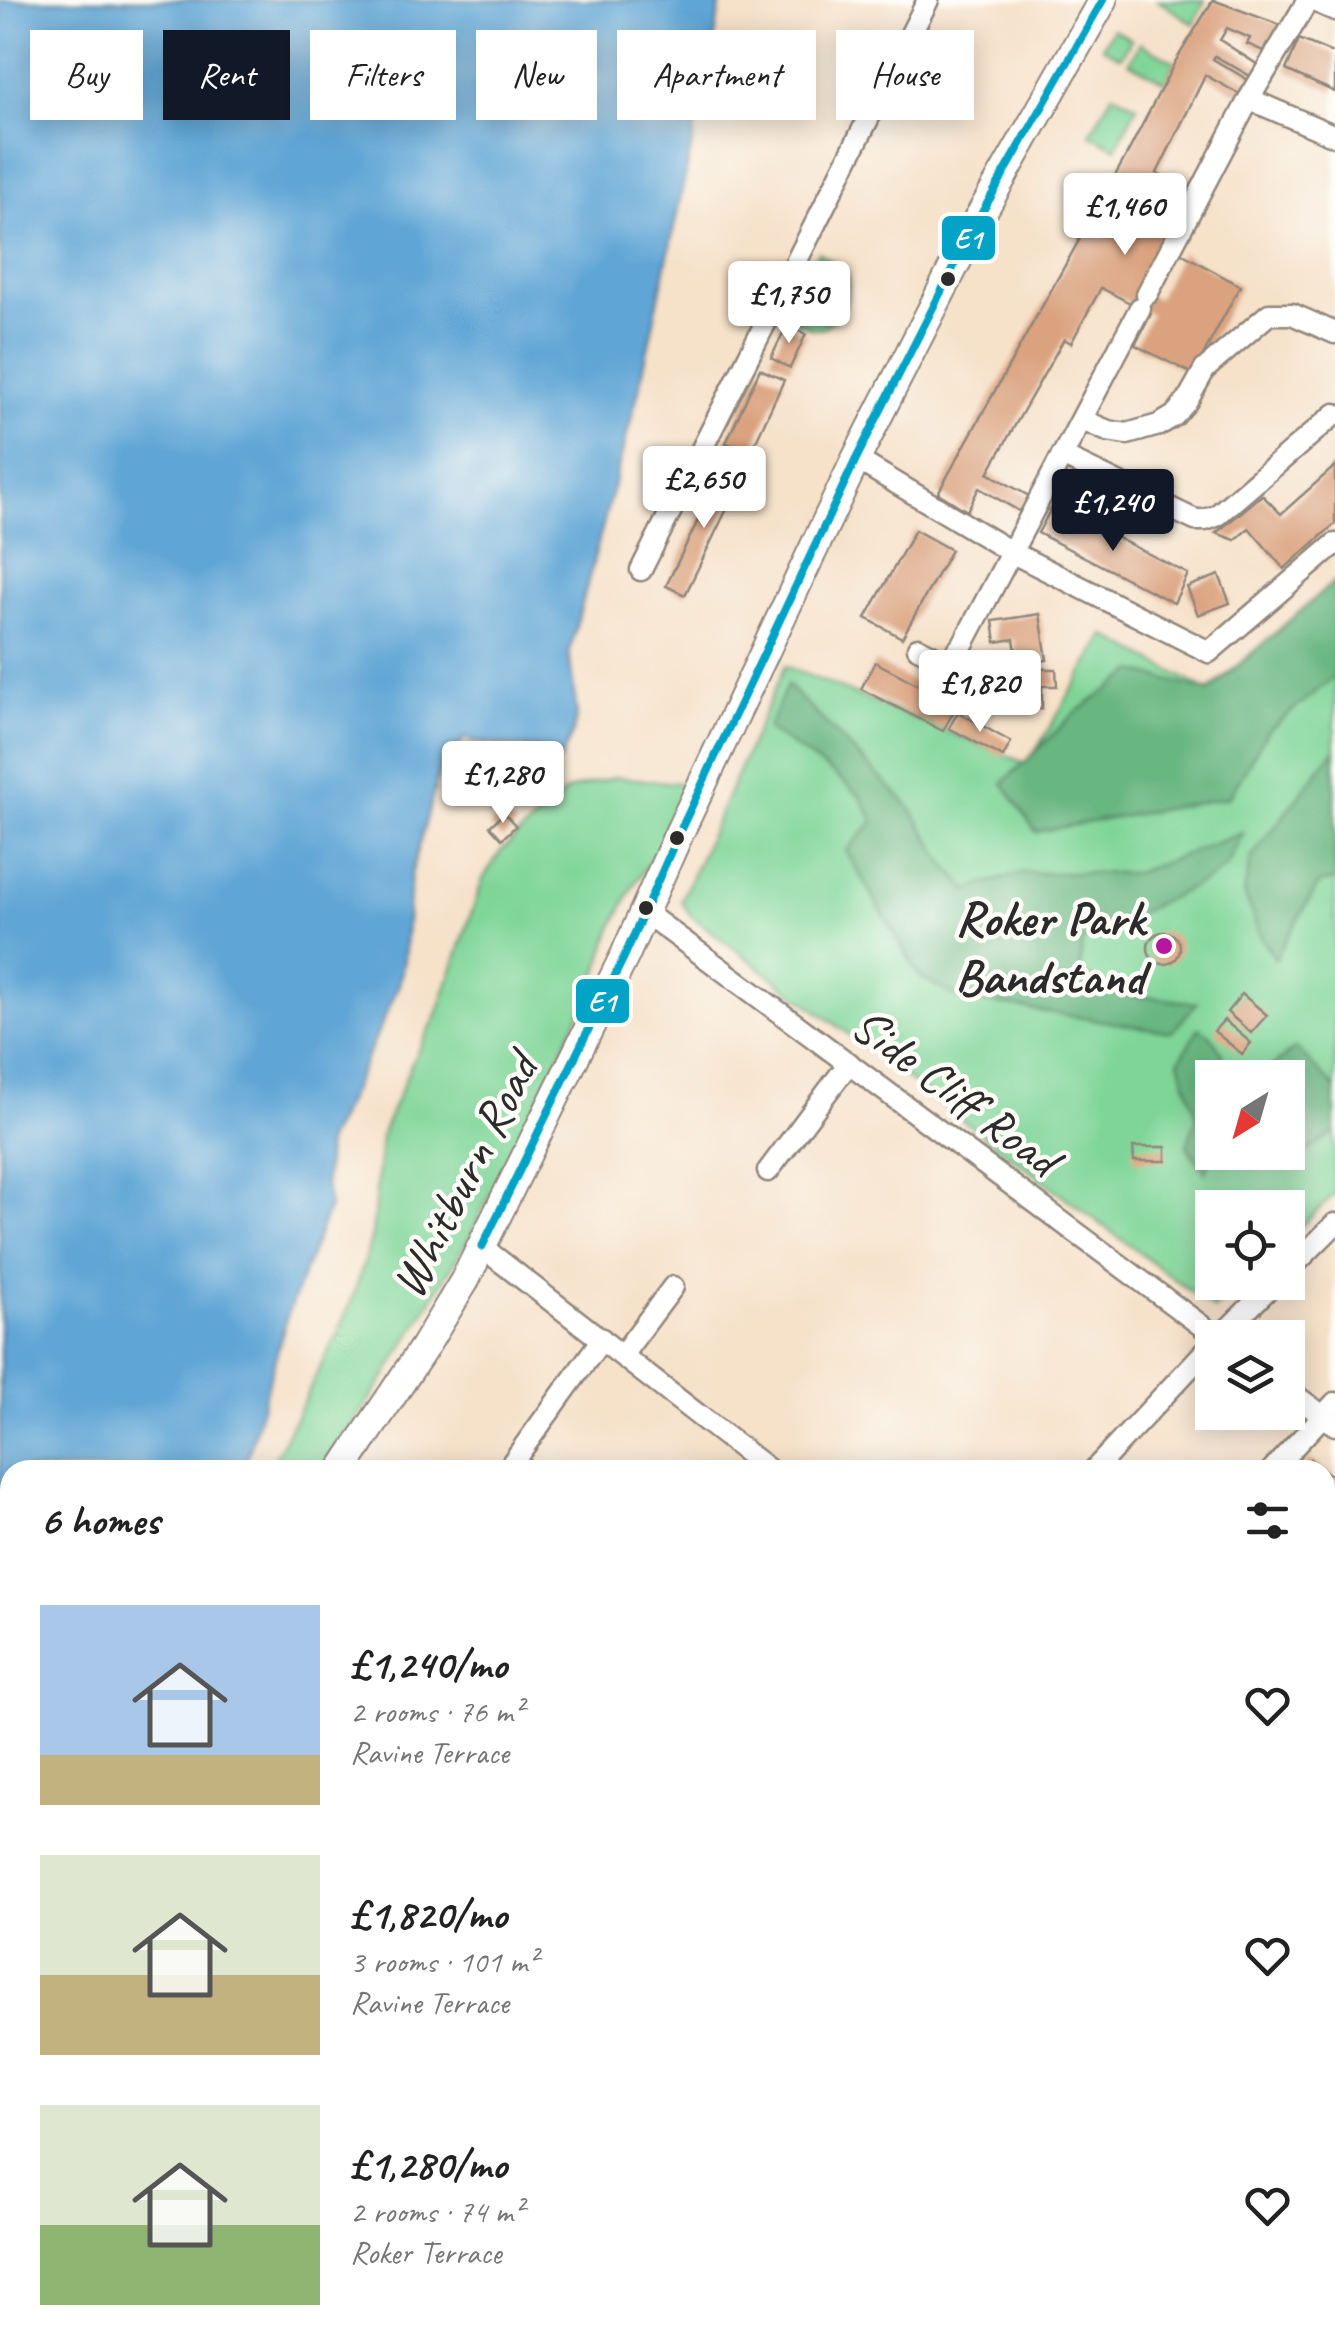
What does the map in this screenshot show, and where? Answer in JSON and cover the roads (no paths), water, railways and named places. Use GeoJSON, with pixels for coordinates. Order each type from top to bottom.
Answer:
{"type":"FeatureCollection","features":[{"type":"Feature","properties":{"kind":"main road","name":"Whitburn Road"},"geometry":{"type":"LineString","coordinates":[[349,1460],[465,1280],[625,955],[856,459],[976,222],[1103,0]]}},
{"type":"Feature","properties":{"kind":"street"},"geometry":{"type":"LineString","coordinates":[[641,570],[928,0]]}},
{"type":"Feature","properties":{"kind":"street"},"geometry":{"type":"LineString","coordinates":[[918,648],[947,664],[963,644],[1249,99],[1310,0],[1335,10]]}},
{"type":"Feature","properties":{"kind":"street"},"geometry":{"type":"LineString","coordinates":[[1249,99],[1335,136]]}},
{"type":"Feature","properties":{"kind":"street"},"geometry":{"type":"LineString","coordinates":[[1082,420],[1127,434],[1159,425],[1187,401],[1205,368],[1269,314],[1292,314],[1335,333]]}},
{"type":"Feature","properties":{"kind":"street"},"geometry":{"type":"LineString","coordinates":[[1062,456],[1195,520],[1205,520],[1216,516],[1335,414]]}},
{"type":"Feature","properties":{"kind":"street"},"geometry":{"type":"LineString","coordinates":[[856,459],[1011,552],[1209,652],[1335,544]]}},
{"type":"Feature","properties":{"kind":"street","name":"Side Cliff Road"},"geometry":{"type":"LineString","coordinates":[[644,911],[1195,1321]]}},
{"type":"Feature","properties":{"kind":"street"},"geometry":{"type":"LineString","coordinates":[[768,1171],[849,1063]]}},
{"type":"Feature","properties":{"kind":"street"},"geometry":{"type":"LineString","coordinates":[[1305,1254],[1335,1224]]}},
{"type":"Feature","properties":{"kind":"street"},"geometry":{"type":"LineString","coordinates":[[482,1246],[756,1460]]}},
{"type":"Feature","properties":{"kind":"street"},"geometry":{"type":"LineString","coordinates":[[622,1355],[673,1286]]}},
{"type":"Feature","properties":{"kind":"street"},"geometry":{"type":"LineString","coordinates":[[1236,1320],[1257,1300]]}},
{"type":"Feature","properties":{"kind":"street"},"geometry":{"type":"LineString","coordinates":[[514,1460],[602,1340]]}},
{"type":"Feature","properties":{"kind":"street"},"geometry":{"type":"LineString","coordinates":[[1103,1460],[1195,1362]]}},
{"type":"Feature","properties":{"kind":"street"},"geometry":{"type":"LineString","coordinates":[[1283,1460],[1331,1415],[1305,1400]]}},
{"type":"Feature","properties":{"kind":"water"},"geometry":{"type":"Polygon","coordinates":[[[0,0],[721,0],[716,30],[617,30],[617,120],[697,120],[640,386],[569,653],[577,714],[573,732],[560,761],[536,749],[472,742],[465,737],[441,766],[411,875],[399,985],[327,1141],[325,1182],[329,1207],[288,1313],[247,1460],[0,1460],[0,0]]]}},
{"type":"Feature","properties":{"kind":"place","name":"Roker Park Bandstand"},"geometry":{"type":"Point","coordinates":[1164,946]}}]}
